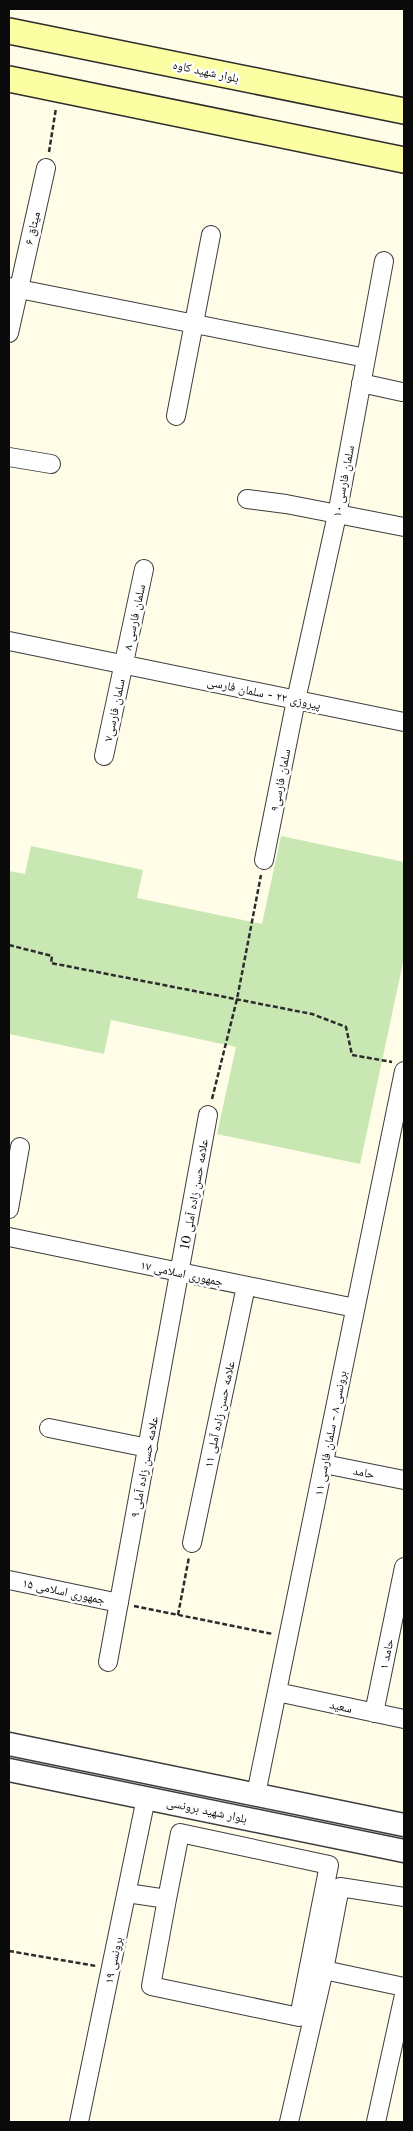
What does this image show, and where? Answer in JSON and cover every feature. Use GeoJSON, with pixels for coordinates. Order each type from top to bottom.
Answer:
{"type":"FeatureCollection","features":[{"type":"Feature","properties":{"kind":"main road","name":"بلوار شهید کاوه"},"geometry":{"type":"LineString","coordinates":[[9,31],[404,112]]}},
{"type":"Feature","properties":{"kind":"main road"},"geometry":{"type":"LineString","coordinates":[[9,79],[404,160]]}},
{"type":"Feature","properties":{"kind":"street","name":"میثاق ۶"},"geometry":{"type":"LineString","coordinates":[[9,333],[13,288],[46,168]]}},
{"type":"Feature","properties":{"kind":"street"},"geometry":{"type":"LineString","coordinates":[[176,416],[211,235]]}},
{"type":"Feature","properties":{"kind":"street","name":"سلمان فارسی ۱۰"},"geometry":{"type":"LineString","coordinates":[[296,700],[337,515],[384,261]]}},
{"type":"Feature","properties":{"kind":"street"},"geometry":{"type":"LineString","coordinates":[[13,288],[366,358]]}},
{"type":"Feature","properties":{"kind":"street"},"geometry":{"type":"LineString","coordinates":[[361,383],[402,392]]}},
{"type":"Feature","properties":{"kind":"street"},"geometry":{"type":"LineString","coordinates":[[9,457],[51,464]]}},
{"type":"Feature","properties":{"kind":"street"},"geometry":{"type":"LineString","coordinates":[[247,499],[404,527]]}},
{"type":"Feature","properties":{"kind":"street","name":"سلمان فارسی ۸"},"geometry":{"type":"LineString","coordinates":[[123,665],[144,569]]}},
{"type":"Feature","properties":{"kind":"street","name":"پیروزی ۲۲ - سلمان فارسی"},"geometry":{"type":"LineString","coordinates":[[9,641],[404,722]]}},
{"type":"Feature","properties":{"kind":"street","name":"سلمان فارسی۷"},"geometry":{"type":"LineString","coordinates":[[104,756],[123,665]]}},
{"type":"Feature","properties":{"kind":"street","name":"سلمان فارسی۹"},"geometry":{"type":"LineString","coordinates":[[264,860],[296,700]]}},
{"type":"Feature","properties":{"kind":"street","name":"برونسی ۸ - سلمان فارسی ۱۱"},"geometry":{"type":"LineString","coordinates":[[256,1794],[355,1308],[400,1067]]}},
{"type":"Feature","properties":{"kind":"street","name":"علامه حسن زاده آملی 10"},"geometry":{"type":"LineString","coordinates":[[180,1272],[208,1115]]}},
{"type":"Feature","properties":{"kind":"street"},"geometry":{"type":"LineString","coordinates":[[9,1209],[20,1147]]}},
{"type":"Feature","properties":{"kind":"street","name":"جمهوری اسلامی ۱۷"},"geometry":{"type":"LineString","coordinates":[[9,1237],[355,1308]]}},
{"type":"Feature","properties":{"kind":"street","name":"علامه حسن زاده آملی ۹"},"geometry":{"type":"LineString","coordinates":[[108,1662],[180,1272]]}},
{"type":"Feature","properties":{"kind":"street","name":"علامه حسن زاده آملی ۱۱"},"geometry":{"type":"LineString","coordinates":[[192,1543],[246,1286]]}},
{"type":"Feature","properties":{"kind":"street"},"geometry":{"type":"LineString","coordinates":[[49,1428],[148,1448]]}},
{"type":"Feature","properties":{"kind":"street","name":"حامد"},"geometry":{"type":"LineString","coordinates":[[324,1464],[404,1480]]}},
{"type":"Feature","properties":{"kind":"street","name":"حامد ۱"},"geometry":{"type":"LineString","coordinates":[[374,1713],[404,1566]]}},
{"type":"Feature","properties":{"kind":"street","name":"جمهوری اسلامی ۱۵"},"geometry":{"type":"LineString","coordinates":[[9,1580],[119,1603]]}},
{"type":"Feature","properties":{"kind":"street","name":"سعید"},"geometry":{"type":"LineString","coordinates":[[277,1692],[404,1719]]}},
{"type":"Feature","properties":{"kind":"street","name":"بلوار شهید برونسی"},"geometry":{"type":"LineString","coordinates":[[9,1744],[404,1825]]}},
{"type":"Feature","properties":{"kind":"street","name":"بلوار شهید برونسی"},"geometry":{"type":"LineString","coordinates":[[9,1770],[404,1852]]}},
{"type":"Feature","properties":{"kind":"street","name":"برونسی ۱۹"},"geometry":{"type":"LineString","coordinates":[[79,2122],[146,1798]]}},
{"type":"Feature","properties":{"kind":"street"},"geometry":{"type":"LineString","coordinates":[[180,1833],[329,1866],[298,2017],[151,1986],[167,1899],[180,1833]]}},
{"type":"Feature","properties":{"kind":"street"},"geometry":{"type":"LineString","coordinates":[[289,2122],[324,1970],[340,1887],[404,1897]]}},
{"type":"Feature","properties":{"kind":"street"},"geometry":{"type":"LineString","coordinates":[[127,1893],[167,1899]]}},
{"type":"Feature","properties":{"kind":"street"},"geometry":{"type":"LineString","coordinates":[[324,1970],[404,1987]]}},
{"type":"Feature","properties":{"kind":"street"},"geometry":{"type":"LineString","coordinates":[[376,2122],[404,1995]]}},
{"type":"Feature","properties":{"kind":"path"},"geometry":{"type":"LineString","coordinates":[[46,168],[58,90]]}},
{"type":"Feature","properties":{"kind":"path"},"geometry":{"type":"LineString","coordinates":[[208,1115],[237,999],[264,860]]}},
{"type":"Feature","properties":{"kind":"path"},"geometry":{"type":"LineString","coordinates":[[9,945],[52,956],[51,963],[312,1014],[346,1027],[352,1055],[400,1067]]}},
{"type":"Feature","properties":{"kind":"path"},"geometry":{"type":"LineString","coordinates":[[178,1615],[192,1543]]}},
{"type":"Feature","properties":{"kind":"path"},"geometry":{"type":"LineString","coordinates":[[119,1603],[289,1637]]}},
{"type":"Feature","properties":{"kind":"path"},"geometry":{"type":"LineString","coordinates":[[9,1951],[111,1968]]}},
{"type":"Feature","properties":{"kind":"green space"},"geometry":{"type":"Polygon","coordinates":[[[281,836],[404,862],[404,958],[360,1164],[217,1134],[236,1047],[111,1020],[104,1054],[9,1034],[9,871],[25,874],[31,846],[143,870],[137,898],[262,924],[281,836]]]}}]}
